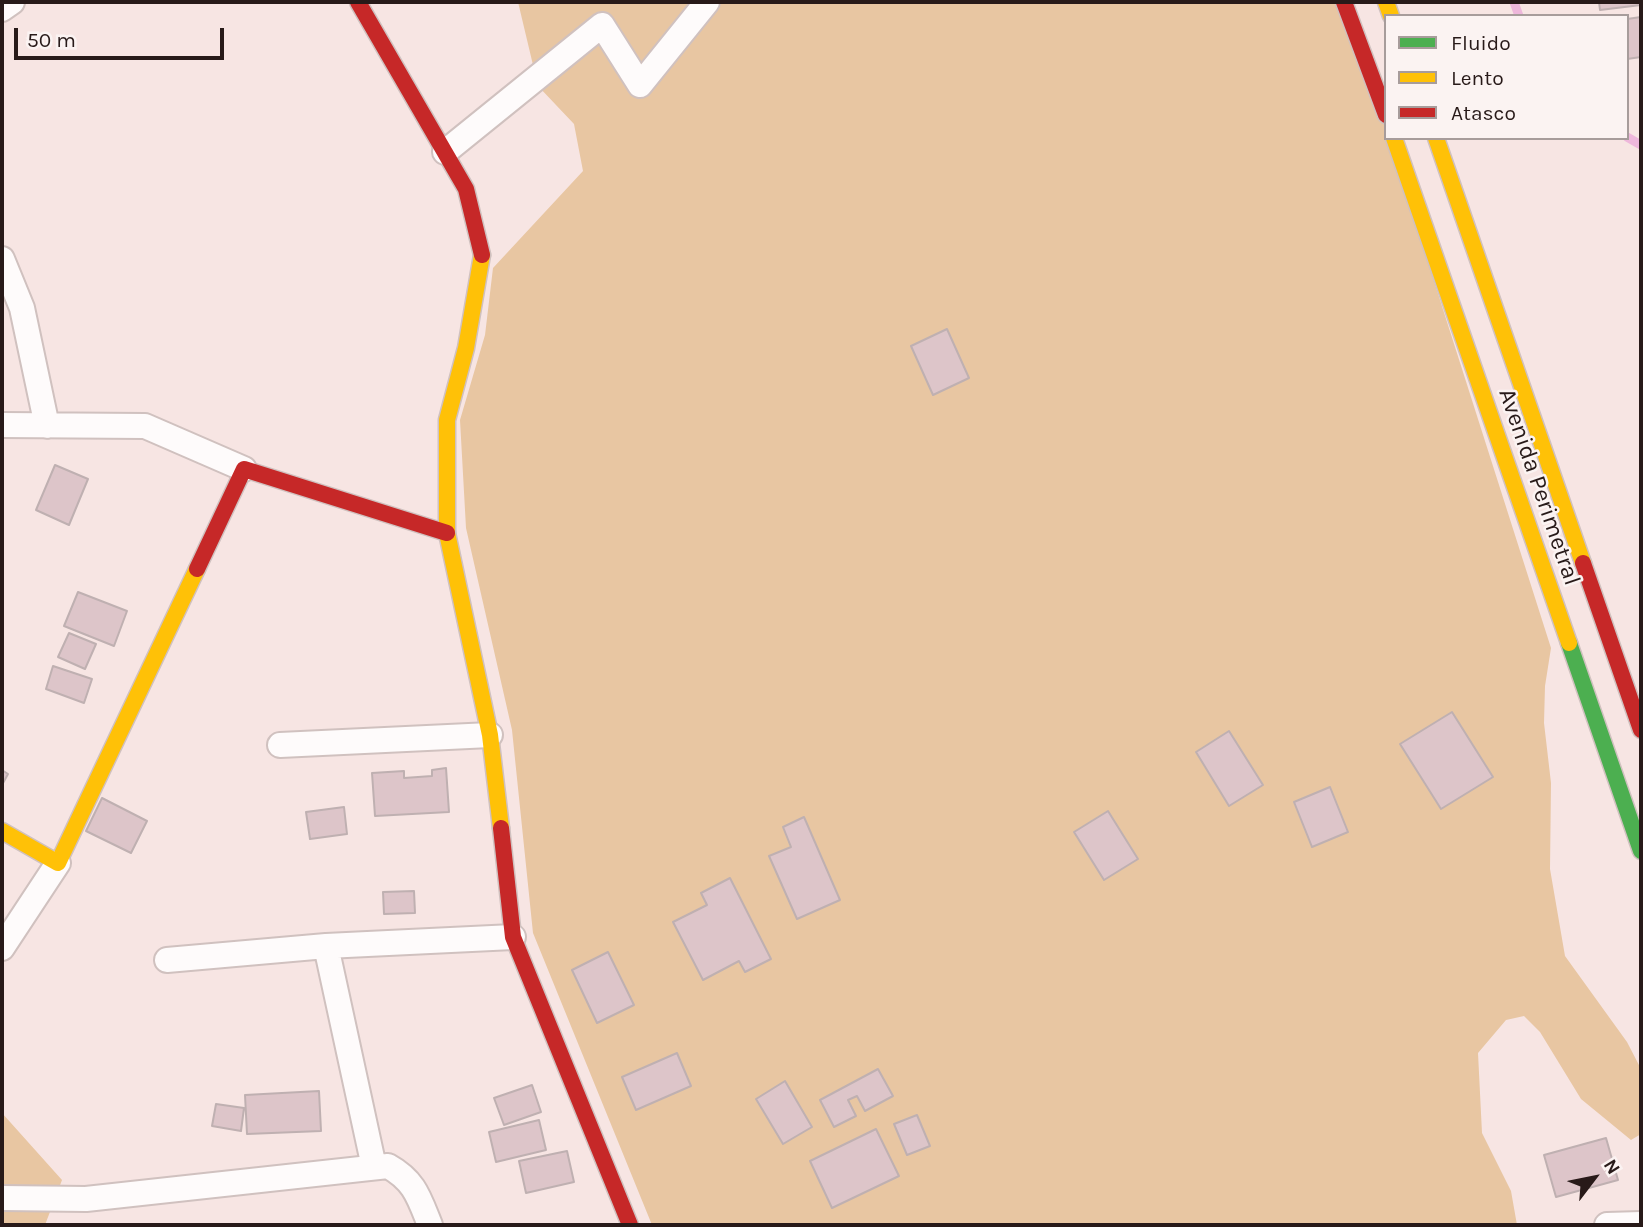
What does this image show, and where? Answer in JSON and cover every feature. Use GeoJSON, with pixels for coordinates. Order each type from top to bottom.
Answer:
{"type":"FeatureCollection","features":[{"type":"Feature","properties":{"kind":"street"},"geometry":{"type":"LineString","coordinates":[[2,9],[12,2]]}},
{"type":"Feature","properties":{"kind":"street"},"geometry":{"type":"LineString","coordinates":[[358,2],[466,189],[482,257],[466,348],[447,420],[447,533],[490,735],[513,937],[630,1225]]}},
{"type":"Feature","properties":{"kind":"street"},"geometry":{"type":"LineString","coordinates":[[445,152],[602,25],[640,85],[707,2]]}},
{"type":"Feature","properties":{"kind":"street"},"geometry":{"type":"LineString","coordinates":[[1343,2],[1384,110]]}},
{"type":"Feature","properties":{"kind":"street","name":"Avenida Perimetral"},"geometry":{"type":"LineString","coordinates":[[1395,140],[1641,851]]}},
{"type":"Feature","properties":{"kind":"street","name":"Avenida Perimetral"},"geometry":{"type":"LineString","coordinates":[[1437,140],[1641,730]]}},
{"type":"Feature","properties":{"kind":"street"},"geometry":{"type":"LineString","coordinates":[[2,259],[22,308],[47,426]]}},
{"type":"Feature","properties":{"kind":"street"},"geometry":{"type":"LineString","coordinates":[[2,425],[145,426],[244,469],[447,533]]}},
{"type":"Feature","properties":{"kind":"street"},"geometry":{"type":"LineString","coordinates":[[2,948],[58,863],[244,469]]}},
{"type":"Feature","properties":{"kind":"street"},"geometry":{"type":"LineString","coordinates":[[280,745],[490,735]]}},
{"type":"Feature","properties":{"kind":"street"},"geometry":{"type":"LineString","coordinates":[[2,831],[58,863]]}},
{"type":"Feature","properties":{"kind":"street"},"geometry":{"type":"LineString","coordinates":[[167,960],[326,946],[513,937]]}},
{"type":"Feature","properties":{"kind":"street"},"geometry":{"type":"LineString","coordinates":[[326,946],[374,1167]]}},
{"type":"Feature","properties":{"kind":"street"},"geometry":{"type":"LineString","coordinates":[[2,1198],[86,1199],[388,1166],[404,1175],[419,1197],[430,1225]]}},
{"type":"Feature","properties":{"kind":"street"},"geometry":{"type":"LineString","coordinates":[[1607,1225],[1641,1224]]}},
{"type":"Feature","properties":{"kind":"shaded area"},"geometry":{"type":"Polygon","coordinates":[[[518,2],[1345,2],[1384,124],[1384,140],[1389,140],[1551,648],[1545,686],[1544,723],[1551,783],[1550,869],[1565,956],[1627,1042],[1641,1069],[1641,1134],[1631,1140],[1581,1099],[1540,1032],[1524,1016],[1506,1020],[1478,1053],[1482,1133],[1511,1191],[1517,1225],[652,1225],[533,933],[512,730],[466,528],[460,420],[485,335],[493,268],[583,171],[574,124],[538,86],[518,2]]]}},
{"type":"Feature","properties":{"kind":"shaded area"},"geometry":{"type":"Polygon","coordinates":[[[2,1113],[62,1180],[45,1225],[2,1225],[2,1113]]]}},
{"type":"Feature","properties":{"kind":"building"},"geometry":{"type":"Polygon","coordinates":[[[1599,2],[1641,2],[1641,5],[1600,10],[1599,2]]]}},
{"type":"Feature","properties":{"kind":"building"},"geometry":{"type":"Polygon","coordinates":[[[1641,17],[1641,57],[1629,59],[1629,19],[1641,17]]]}},
{"type":"Feature","properties":{"kind":"building"},"geometry":{"type":"Polygon","coordinates":[[[947,329],[969,378],[933,395],[911,346],[947,329]]]}},
{"type":"Feature","properties":{"kind":"building"},"geometry":{"type":"Polygon","coordinates":[[[55,465],[88,479],[69,525],[36,510],[55,465]]]}},
{"type":"Feature","properties":{"kind":"building"},"geometry":{"type":"Polygon","coordinates":[[[78,592],[127,611],[114,646],[64,626],[78,592]]]}},
{"type":"Feature","properties":{"kind":"building"},"geometry":{"type":"Polygon","coordinates":[[[69,633],[96,644],[85,669],[58,657],[69,633]]]}},
{"type":"Feature","properties":{"kind":"building"},"geometry":{"type":"Polygon","coordinates":[[[53,666],[92,679],[84,703],[46,689],[53,666]]]}},
{"type":"Feature","properties":{"kind":"building"},"geometry":{"type":"Polygon","coordinates":[[[1452,712],[1493,777],[1441,809],[1400,744],[1452,712]]]}},
{"type":"Feature","properties":{"kind":"building"},"geometry":{"type":"Polygon","coordinates":[[[1229,731],[1263,785],[1229,806],[1196,752],[1229,731]]]}},
{"type":"Feature","properties":{"kind":"building"},"geometry":{"type":"Polygon","coordinates":[[[446,768],[449,812],[375,816],[372,773],[404,771],[404,778],[432,776],[432,770],[446,768]]]}},
{"type":"Feature","properties":{"kind":"building"},"geometry":{"type":"Polygon","coordinates":[[[2,770],[8,774],[2,785],[2,770]]]}},
{"type":"Feature","properties":{"kind":"building"},"geometry":{"type":"Polygon","coordinates":[[[1330,787],[1348,832],[1312,847],[1294,802],[1330,787]]]}},
{"type":"Feature","properties":{"kind":"building"},"geometry":{"type":"Polygon","coordinates":[[[102,798],[147,821],[131,853],[86,831],[102,798]]]}},
{"type":"Feature","properties":{"kind":"building"},"geometry":{"type":"Polygon","coordinates":[[[344,807],[347,834],[310,839],[306,812],[344,807]]]}},
{"type":"Feature","properties":{"kind":"building"},"geometry":{"type":"Polygon","coordinates":[[[1108,811],[1138,859],[1104,880],[1074,832],[1108,811]]]}},
{"type":"Feature","properties":{"kind":"building"},"geometry":{"type":"Polygon","coordinates":[[[804,817],[840,900],[797,919],[769,856],[791,847],[783,827],[804,817]]]}},
{"type":"Feature","properties":{"kind":"building"},"geometry":{"type":"Polygon","coordinates":[[[730,878],[771,959],[745,972],[739,961],[703,980],[673,922],[707,905],[701,893],[730,878]]]}},
{"type":"Feature","properties":{"kind":"building"},"geometry":{"type":"Polygon","coordinates":[[[414,891],[415,913],[384,914],[383,892],[414,891]]]}},
{"type":"Feature","properties":{"kind":"building"},"geometry":{"type":"Polygon","coordinates":[[[608,952],[634,1005],[597,1023],[572,970],[608,952]]]}},
{"type":"Feature","properties":{"kind":"building"},"geometry":{"type":"Polygon","coordinates":[[[677,1053],[691,1086],[636,1110],[622,1077],[677,1053]]]}},
{"type":"Feature","properties":{"kind":"building"},"geometry":{"type":"Polygon","coordinates":[[[878,1069],[893,1096],[865,1111],[857,1096],[848,1100],[856,1116],[834,1127],[820,1100],[878,1069]]]}},
{"type":"Feature","properties":{"kind":"building"},"geometry":{"type":"Polygon","coordinates":[[[785,1081],[812,1127],[783,1144],[756,1099],[785,1081]]]}},
{"type":"Feature","properties":{"kind":"building"},"geometry":{"type":"Polygon","coordinates":[[[532,1085],[541,1112],[504,1125],[494,1098],[532,1085]]]}},
{"type":"Feature","properties":{"kind":"building"},"geometry":{"type":"Polygon","coordinates":[[[319,1091],[321,1131],[247,1134],[245,1095],[319,1091]]]}},
{"type":"Feature","properties":{"kind":"building"},"geometry":{"type":"Polygon","coordinates":[[[216,1104],[244,1108],[241,1131],[212,1126],[216,1104]]]}},
{"type":"Feature","properties":{"kind":"building"},"geometry":{"type":"Polygon","coordinates":[[[917,1115],[930,1146],[907,1155],[894,1124],[917,1115]]]}},
{"type":"Feature","properties":{"kind":"building"},"geometry":{"type":"Polygon","coordinates":[[[539,1120],[546,1150],[496,1162],[489,1132],[539,1120]]]}},
{"type":"Feature","properties":{"kind":"building"},"geometry":{"type":"Polygon","coordinates":[[[876,1129],[899,1176],[832,1208],[810,1161],[876,1129]]]}},
{"type":"Feature","properties":{"kind":"building"},"geometry":{"type":"Polygon","coordinates":[[[1606,1138],[1618,1180],[1556,1197],[1544,1155],[1606,1138]]]}},
{"type":"Feature","properties":{"kind":"building"},"geometry":{"type":"Polygon","coordinates":[[[567,1151],[574,1182],[526,1193],[519,1161],[567,1151]]]}},
{"type":"Feature","properties":{"kind":"waterway"},"geometry":{"type":"LineString","coordinates":[[1514,2],[1518,14]]}},
{"type":"Feature","properties":{"kind":"waterway"},"geometry":{"type":"LineString","coordinates":[[1629,138],[1641,145]]}},
{"type":"Feature","properties":{"kind":"traffic: fast"},"geometry":{"type":"LineString","coordinates":[[1569,643],[1641,851]]}},
{"type":"Feature","properties":{"kind":"traffic: slow"},"geometry":{"type":"LineString","coordinates":[[1386,2],[1390,14]]}},
{"type":"Feature","properties":{"kind":"traffic: slow"},"geometry":{"type":"LineString","coordinates":[[1395,140],[1569,643]]}},
{"type":"Feature","properties":{"kind":"traffic: slow"},"geometry":{"type":"LineString","coordinates":[[1437,140],[1583,563]]}},
{"type":"Feature","properties":{"kind":"traffic: slow"},"geometry":{"type":"LineString","coordinates":[[482,255],[466,348],[447,420],[447,533],[490,735],[501,828]]}},
{"type":"Feature","properties":{"kind":"traffic: slow"},"geometry":{"type":"LineString","coordinates":[[2,831],[58,863],[197,569]]}},
{"type":"Feature","properties":{"kind":"traffic: jam"},"geometry":{"type":"LineString","coordinates":[[358,2],[466,189],[482,255]]}},
{"type":"Feature","properties":{"kind":"traffic: jam"},"geometry":{"type":"LineString","coordinates":[[1344,2],[1384,110]]}},
{"type":"Feature","properties":{"kind":"traffic: jam"},"geometry":{"type":"LineString","coordinates":[[197,569],[244,469],[447,533]]}},
{"type":"Feature","properties":{"kind":"traffic: jam"},"geometry":{"type":"LineString","coordinates":[[1583,563],[1641,730]]}},
{"type":"Feature","properties":{"kind":"traffic: jam"},"geometry":{"type":"LineString","coordinates":[[501,828],[513,937],[630,1225]]}}]}
